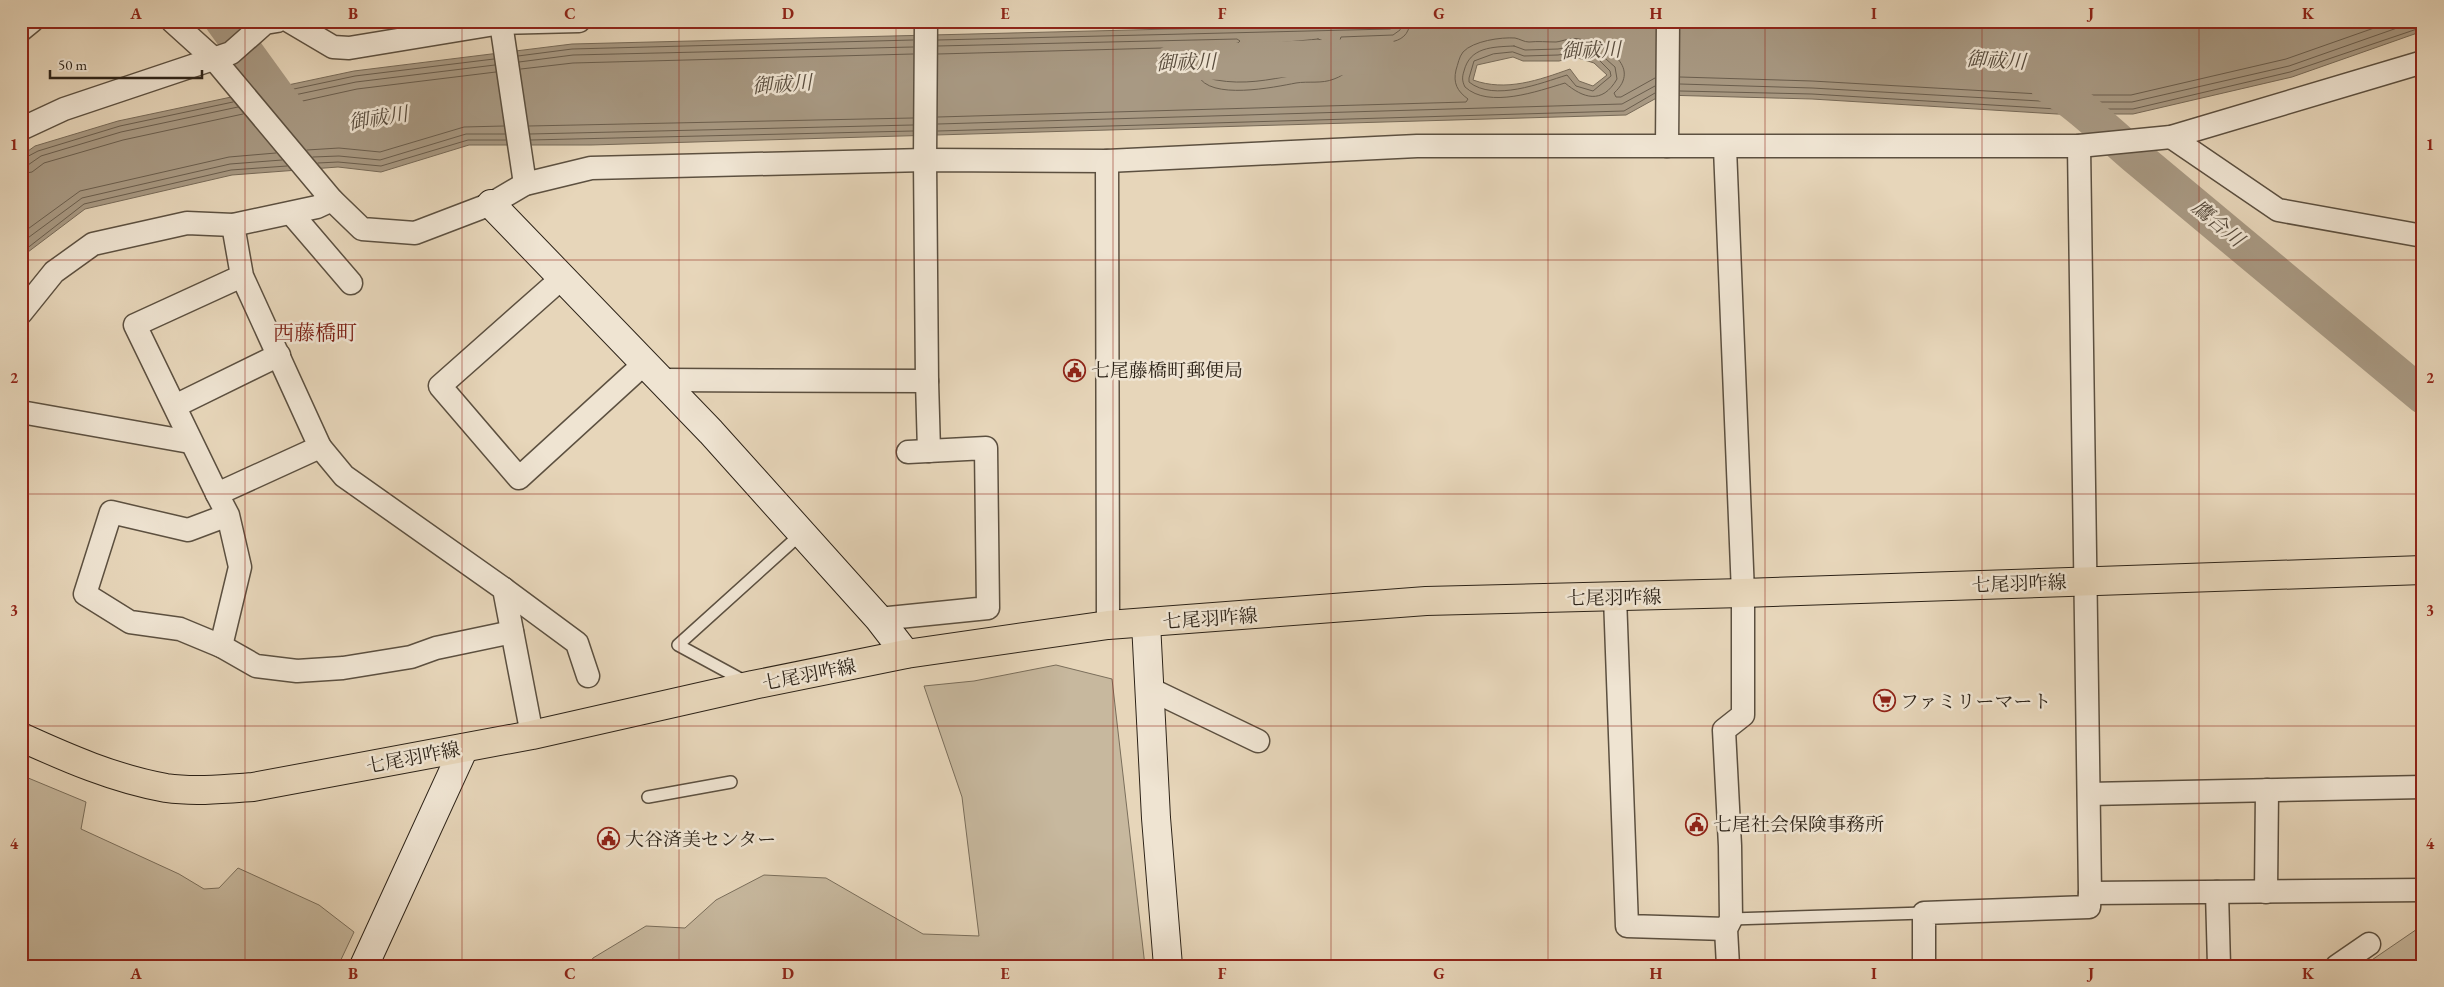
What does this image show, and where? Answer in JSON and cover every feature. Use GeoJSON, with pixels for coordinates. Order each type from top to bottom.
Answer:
{"type":"FeatureCollection","features":[{"type":"Feature","properties":{"kind":"main road","name":"七尾羽咋線"},"geometry":{"type":"LineString","coordinates":[[21,737],[67,758],[116,775],[166,788],[213,790],[254,787],[532,735],[753,685],[906,654],[1108,625],[1426,601],[1743,593],[2423,570]]}},
{"type":"Feature","properties":{"kind":"street"},"geometry":{"type":"LineString","coordinates":[[21,30],[32,21]]}},
{"type":"Feature","properties":{"kind":"street"},"geometry":{"type":"LineString","coordinates":[[172,21],[222,56],[332,200],[362,229],[415,233],[491,204],[525,184],[591,168],[925,160],[1106,161],[1417,146],[1667,146],[1725,148],[2084,146],[2164,138],[2423,62]]}},
{"type":"Feature","properties":{"kind":"street"},"geometry":{"type":"LineString","coordinates":[[289,21],[333,47],[350,48],[501,23],[578,21]]}},
{"type":"Feature","properties":{"kind":"street"},"geometry":{"type":"LineString","coordinates":[[879,619],[988,608],[986,448],[918,451],[928,381],[925,160],[926,21]]}},
{"type":"Feature","properties":{"kind":"street"},"geometry":{"type":"LineString","coordinates":[[1667,146],[1668,21]]}},
{"type":"Feature","properties":{"kind":"street"},"geometry":{"type":"LineString","coordinates":[[501,23],[525,184]]}},
{"type":"Feature","properties":{"kind":"street"},"geometry":{"type":"LineString","coordinates":[[21,129],[64,109],[222,56],[268,25]]}},
{"type":"Feature","properties":{"kind":"street"},"geometry":{"type":"LineString","coordinates":[[2164,138],[2278,210],[2423,236]]}},
{"type":"Feature","properties":{"kind":"street"},"geometry":{"type":"LineString","coordinates":[[1924,966],[1924,913],[2088,907],[2090,893],[2084,146]]}},
{"type":"Feature","properties":{"kind":"street"},"geometry":{"type":"LineString","coordinates":[[1725,148],[1743,593],[1743,715],[1724,730],[1730,846],[1728,966]]}},
{"type":"Feature","properties":{"kind":"street"},"geometry":{"type":"LineString","coordinates":[[1106,161],[1108,625]]}},
{"type":"Feature","properties":{"kind":"street"},"geometry":{"type":"LineString","coordinates":[[21,313],[54,272],[93,244],[187,223],[233,225],[317,207],[332,200]]}},
{"type":"Feature","properties":{"kind":"street"},"geometry":{"type":"LineString","coordinates":[[491,204],[653,372],[802,533],[879,619],[906,654]]}},
{"type":"Feature","properties":{"kind":"street"},"geometry":{"type":"LineString","coordinates":[[291,212],[351,283]]}},
{"type":"Feature","properties":{"kind":"street"},"geometry":{"type":"LineString","coordinates":[[233,225],[242,276],[320,446],[344,476],[577,643],[588,676]]}},
{"type":"Feature","properties":{"kind":"street"},"geometry":{"type":"LineString","coordinates":[[221,646],[240,567],[228,515],[190,442],[175,406],[135,325],[242,276]]}},
{"type":"Feature","properties":{"kind":"street"},"geometry":{"type":"LineString","coordinates":[[562,278],[440,386],[519,478],[653,372],[928,381]]}},
{"type":"Feature","properties":{"kind":"street"},"geometry":{"type":"LineString","coordinates":[[175,406],[279,355]]}},
{"type":"Feature","properties":{"kind":"street"},"geometry":{"type":"LineString","coordinates":[[21,412],[190,442]]}},
{"type":"Feature","properties":{"kind":"street"},"geometry":{"type":"LineString","coordinates":[[217,494],[320,446]]}},
{"type":"Feature","properties":{"kind":"street"},"geometry":{"type":"LineString","coordinates":[[228,515],[188,530],[111,512],[85,594],[130,622],[180,629],[221,646],[256,666],[297,671],[343,668],[410,658],[436,648],[512,632]]}},
{"type":"Feature","properties":{"kind":"street"},"geometry":{"type":"LineString","coordinates":[[504,589],[532,735]]}},
{"type":"Feature","properties":{"kind":"street"},"geometry":{"type":"LineString","coordinates":[[1615,596],[1627,926],[1728,924]]}},
{"type":"Feature","properties":{"kind":"street"},"geometry":{"type":"LineString","coordinates":[[1146,623],[1156,818],[1168,966]]}},
{"type":"Feature","properties":{"kind":"street"},"geometry":{"type":"LineString","coordinates":[[1150,689],[1258,741]]}},
{"type":"Feature","properties":{"kind":"street"},"geometry":{"type":"LineString","coordinates":[[364,966],[464,748]]}},
{"type":"Feature","properties":{"kind":"street"},"geometry":{"type":"LineString","coordinates":[[2089,794],[2423,787]]}},
{"type":"Feature","properties":{"kind":"street"},"geometry":{"type":"LineString","coordinates":[[2266,892],[2267,790]]}},
{"type":"Feature","properties":{"kind":"street"},"geometry":{"type":"LineString","coordinates":[[2090,893],[2423,890]]}},
{"type":"Feature","properties":{"kind":"street"},"geometry":{"type":"LineString","coordinates":[[2217,892],[2220,966]]}},
{"type":"Feature","properties":{"kind":"street"},"geometry":{"type":"LineString","coordinates":[[2337,966],[2368,944]]}},
{"type":"Feature","properties":{"kind":"lane"},"geometry":{"type":"LineString","coordinates":[[753,685],[678,645],[802,533]]}},
{"type":"Feature","properties":{"kind":"lane"},"geometry":{"type":"LineString","coordinates":[[648,797],[731,782]]}},
{"type":"Feature","properties":{"kind":"lane"},"geometry":{"type":"LineString","coordinates":[[1728,924],[1924,913]]}},
{"type":"Feature","properties":{"kind":"shaded area"},"geometry":{"type":"Polygon","coordinates":[[[1056,665],[1112,679],[1145,966],[588,966],[593,958],[646,926],[685,928],[716,900],[764,875],[826,878],[923,934],[979,936],[962,797],[924,686],[974,681],[1056,665]]]}},
{"type":"Feature","properties":{"kind":"shaded area"},"geometry":{"type":"Polygon","coordinates":[[[21,775],[86,802],[81,829],[179,874],[204,889],[219,888],[238,868],[319,905],[354,932],[338,966],[21,966],[21,775]]]}},
{"type":"Feature","properties":{"kind":"shaded area"},"geometry":{"type":"Polygon","coordinates":[[[2423,925],[2423,966],[2363,966],[2423,925]]]}},
{"type":"Feature","properties":{"kind":"water"},"geometry":{"type":"Polygon","coordinates":[[[1491,21],[2423,21],[2423,31],[2292,77],[2133,114],[2057,114],[1812,99],[1662,95],[1626,115],[591,145],[469,145],[381,172],[338,167],[232,175],[85,209],[28,252],[21,261],[21,156],[35,146],[118,121],[354,71],[572,44],[1491,21]],[[1319,44],[1253,52],[1215,65],[1216,69],[1272,70],[1294,64],[1328,62],[1338,54],[1335,50],[1319,44]],[[1513,57],[1477,65],[1473,80],[1498,85],[1510,85],[1546,77],[1570,69],[1579,81],[1593,86],[1607,75],[1594,63],[1575,57],[1559,61],[1523,61],[1513,57]]]}},
{"type":"Feature","properties":{"kind":"waterway"},"geometry":{"type":"LineString","coordinates":[[223,21],[301,129]]}},
{"type":"Feature","properties":{"kind":"waterway","name":"御祓川"},"geometry":{"type":"LineString","coordinates":[[1172,63],[1383,56]]}},
{"type":"Feature","properties":{"kind":"waterway","name":"鷹合川"},"geometry":{"type":"LineString","coordinates":[[2048,85],[2084,111],[2141,161],[2423,396]]}},
{"type":"Feature","properties":{"kind":"place","name":"七尾藤橋町郵便局"},"geometry":{"type":"Point","coordinates":[1075,370]}},
{"type":"Feature","properties":{"kind":"place","name":"ファミリーマート"},"geometry":{"type":"Point","coordinates":[1884,701]}},
{"type":"Feature","properties":{"kind":"place","name":"七尾社会保険事務所"},"geometry":{"type":"Point","coordinates":[1697,824]}},
{"type":"Feature","properties":{"kind":"place","name":"大谷済美センター"},"geometry":{"type":"Point","coordinates":[609,839]}},
{"type":"Feature","properties":{"kind":"district","name":"西藤橋町"},"geometry":{"type":"Point","coordinates":[315,333]}}]}
